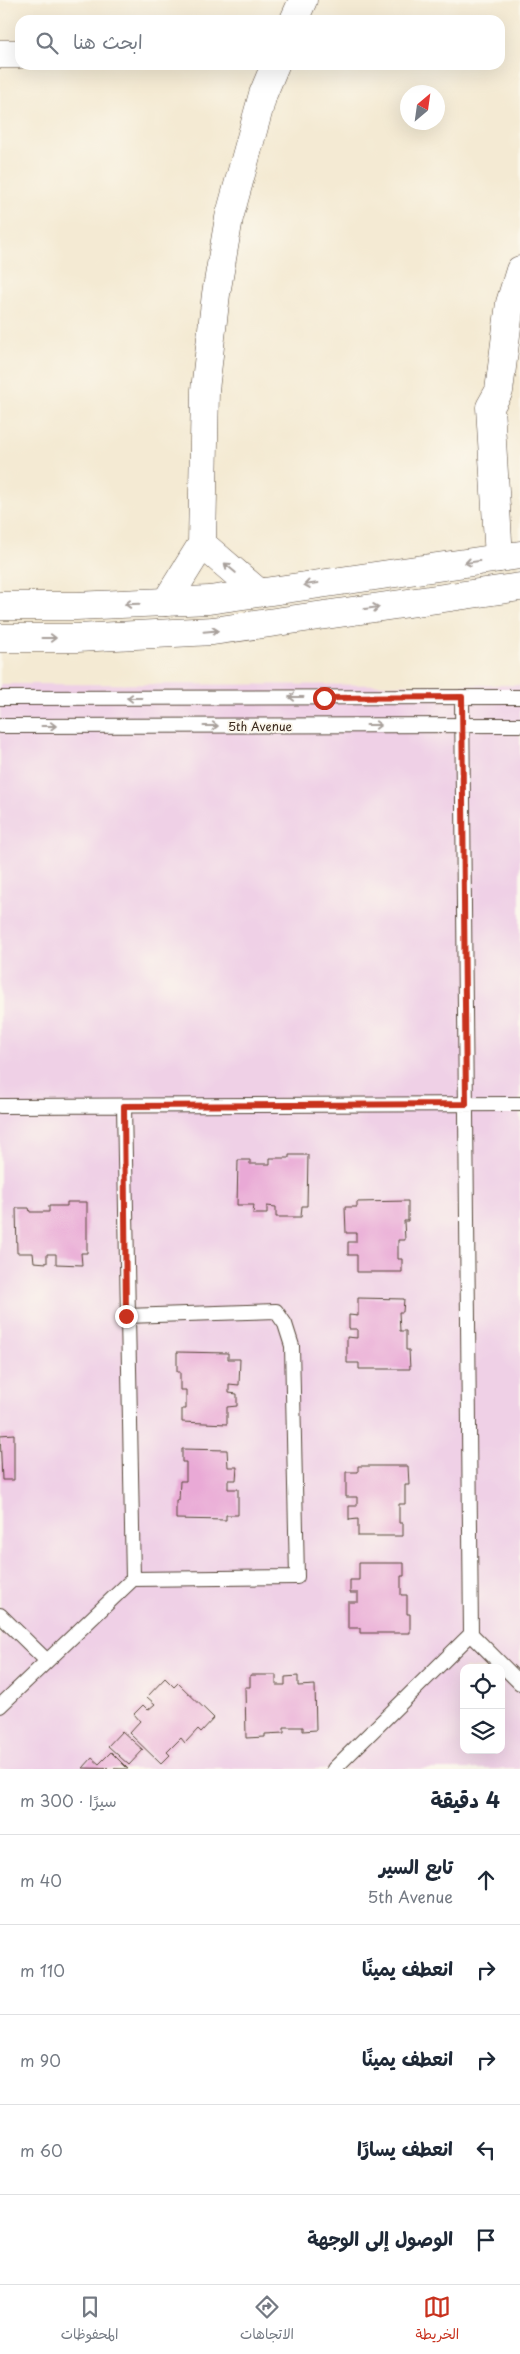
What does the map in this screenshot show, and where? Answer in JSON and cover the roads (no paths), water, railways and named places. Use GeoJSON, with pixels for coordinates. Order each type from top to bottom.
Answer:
{"type":"FeatureCollection","features":[{"type":"Feature","properties":{"kind":"main road"},"geometry":{"type":"LineString","coordinates":[[296,15],[303,0]]}},
{"type":"Feature","properties":{"kind":"main road"},"geometry":{"type":"LineString","coordinates":[[0,54],[15,54]]}},
{"type":"Feature","properties":{"kind":"main road"},"geometry":{"type":"LineString","coordinates":[[166,602],[202,544],[205,390],[216,294],[229,218],[263,94],[273,70]]}},
{"type":"Feature","properties":{"kind":"main road"},"geometry":{"type":"LineString","coordinates":[[0,606],[76,606],[210,600],[510,556],[490,407],[499,391],[510,303],[520,272]]}},
{"type":"Feature","properties":{"kind":"main road"},"geometry":{"type":"LineString","coordinates":[[202,544],[258,592]]}},
{"type":"Feature","properties":{"kind":"main road"},"geometry":{"type":"LineString","coordinates":[[0,638],[77,638],[213,631],[520,587]]}},
{"type":"Feature","properties":{"kind":"lane"},"geometry":{"type":"LineString","coordinates":[[462,697],[471,1634],[520,1683]]}},
{"type":"Feature","properties":{"kind":"lane"},"geometry":{"type":"LineString","coordinates":[[0,698],[520,697]]}},
{"type":"Feature","properties":{"kind":"lane","name":"5th Avenue"},"geometry":{"type":"LineString","coordinates":[[0,726],[520,725]]}},
{"type":"Feature","properties":{"kind":"lane"},"geometry":{"type":"LineString","coordinates":[[0,1106],[520,1104]]}},
{"type":"Feature","properties":{"kind":"lane"},"geometry":{"type":"LineString","coordinates":[[124,1106],[126,1316],[133,1579]]}},
{"type":"Feature","properties":{"kind":"lane"},"geometry":{"type":"LineString","coordinates":[[0,1706],[133,1579],[297,1577],[292,1346],[285,1324],[276,1312],[126,1316]]}},
{"type":"Feature","properties":{"kind":"lane"},"geometry":{"type":"LineString","coordinates":[[0,1616],[47,1661]]}},
{"type":"Feature","properties":{"kind":"lane"},"geometry":{"type":"LineString","coordinates":[[334,1769],[471,1634]]}}]}
